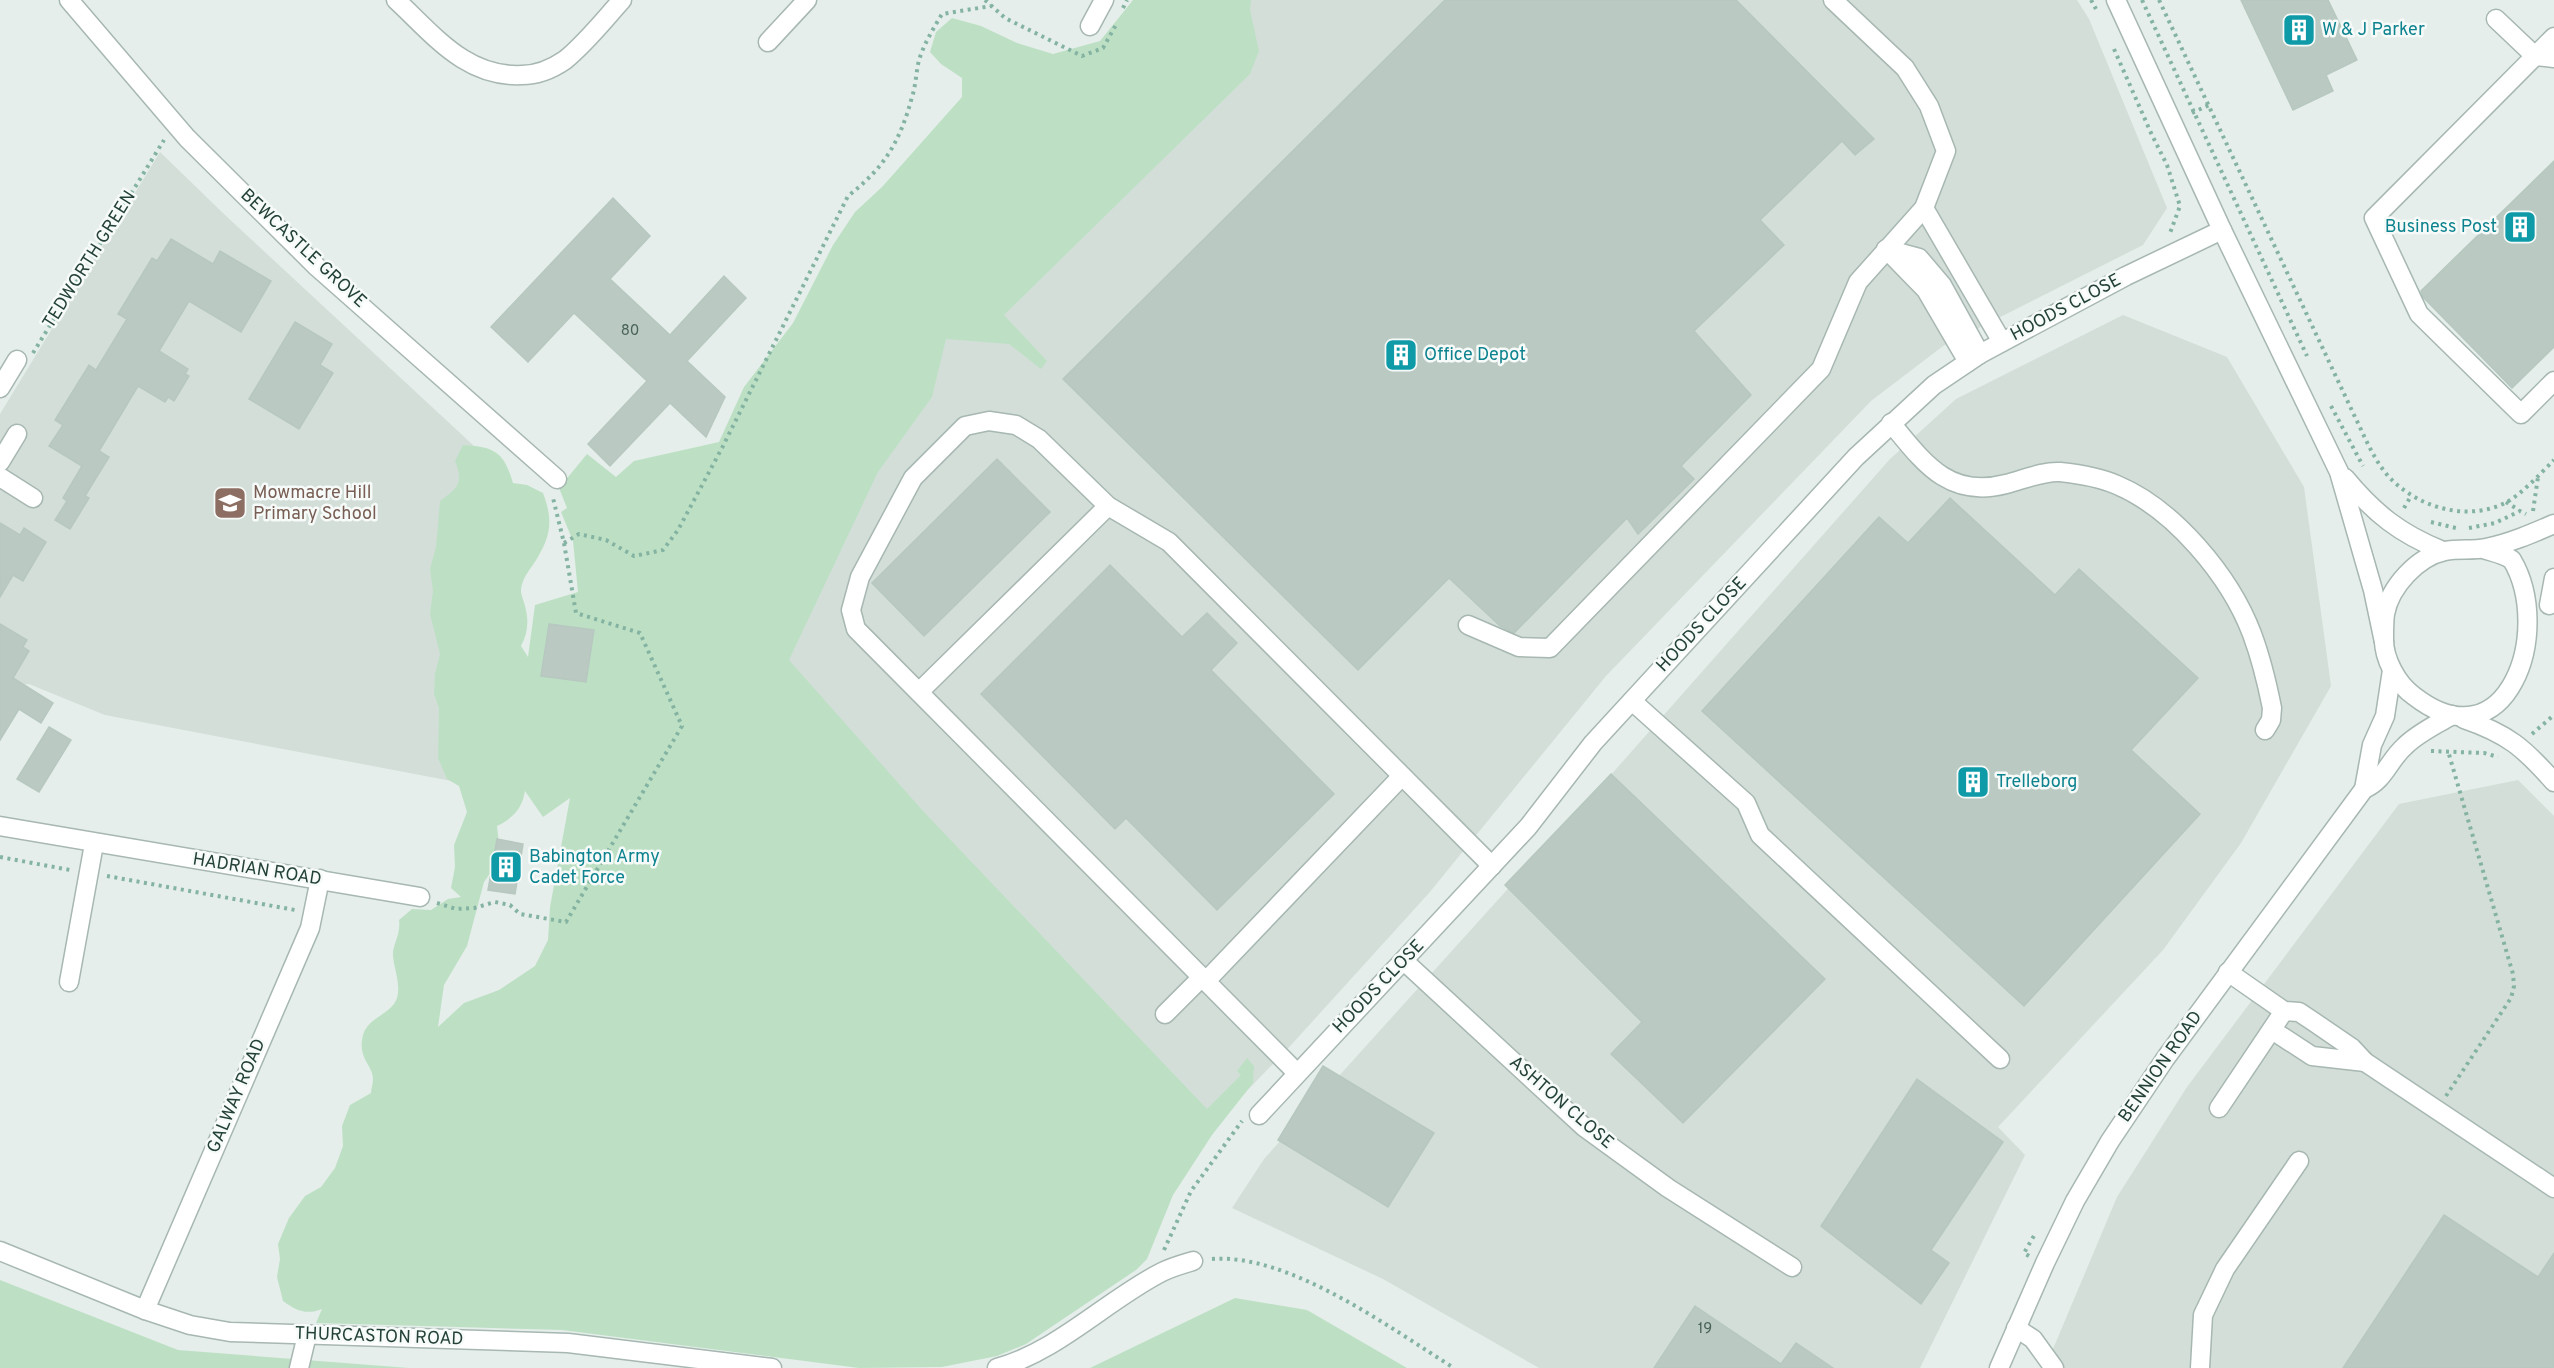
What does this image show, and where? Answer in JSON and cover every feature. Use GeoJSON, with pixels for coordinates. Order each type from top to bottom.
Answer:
{"type":"FeatureCollection","features":[{"type":"Feature","properties":{"kind":"street","name":"BEWCASTLE GROVE"},"geometry":{"type":"LineString","coordinates":[[69,0],[175,124],[317,267],[557,479]]}},
{"type":"Feature","properties":{"kind":"street"},"geometry":{"type":"LineString","coordinates":[[396,0],[455,55],[487,73],[508,76],[539,73],[564,60],[622,0]]}},
{"type":"Feature","properties":{"kind":"street"},"geometry":{"type":"LineString","coordinates":[[768,42],[807,0]]}},
{"type":"Feature","properties":{"kind":"street"},"geometry":{"type":"LineString","coordinates":[[1090,26],[1104,0]]}},
{"type":"Feature","properties":{"kind":"street"},"geometry":{"type":"LineString","coordinates":[[1468,625],[1519,646],[1550,648],[1821,369],[1858,282],[1923,208],[1946,151],[1929,106],[1905,68],[1833,0]]}},
{"type":"Feature","properties":{"kind":"street"},"geometry":{"type":"LineString","coordinates":[[2116,0],[2222,230],[2339,472],[2371,580],[2392,670],[2406,690],[2429,708],[2502,733],[2520,746],[2554,782]]}},
{"type":"Feature","properties":{"kind":"street"},"geometry":{"type":"LineString","coordinates":[[2496,19],[2535,56],[2554,58]]}},
{"type":"Feature","properties":{"kind":"street"},"geometry":{"type":"LineString","coordinates":[[2554,37],[2374,218],[2419,314],[2521,414],[2554,381]]}},
{"type":"Feature","properties":{"kind":"street"},"geometry":{"type":"LineString","coordinates":[[1923,208],[2002,342]]}},
{"type":"Feature","properties":{"kind":"street","name":"HOODS CLOSE"},"geometry":{"type":"LineString","coordinates":[[1259,1114],[1404,962],[1528,827],[1593,743],[1856,457],[1891,423],[1934,385],[1974,358],[2126,276],[2222,230]]}},
{"type":"Feature","properties":{"kind":"street"},"geometry":{"type":"LineString","coordinates":[[1887,249],[1926,290],[1974,358]]}},
{"type":"Feature","properties":{"kind":"street"},"geometry":{"type":"LineString","coordinates":[[0,388],[17,360]]}},
{"type":"Feature","properties":{"kind":"street"},"geometry":{"type":"LineString","coordinates":[[1296,1073],[856,629],[851,610],[860,577],[913,478],[965,426],[989,421],[1016,425],[1039,439],[1108,506],[1169,542],[1492,866]]}},
{"type":"Feature","properties":{"kind":"street"},"geometry":{"type":"LineString","coordinates":[[1891,423],[1924,463],[1952,483],[1974,488],[1996,487],[2056,472],[2091,476],[2118,485],[2169,517],[2209,561],[2241,612],[2251,633],[2272,708],[2271,720],[2265,730]]}},
{"type":"Feature","properties":{"kind":"street"},"geometry":{"type":"LineString","coordinates":[[0,462],[17,434]]}},
{"type":"Feature","properties":{"kind":"street"},"geometry":{"type":"LineString","coordinates":[[2339,472],[2366,503],[2393,526],[2443,551]]}},
{"type":"Feature","properties":{"kind":"street"},"geometry":{"type":"LineString","coordinates":[[0,477],[33,498]]}},
{"type":"Feature","properties":{"kind":"street"},"geometry":{"type":"LineString","coordinates":[[919,692],[1108,506]]}},
{"type":"Feature","properties":{"kind":"street"},"geometry":{"type":"LineString","coordinates":[[2384,642],[2385,613],[2397,586],[2417,565],[2443,551],[2483,549],[2518,540],[2554,524]]}},
{"type":"Feature","properties":{"kind":"street"},"geometry":{"type":"LineString","coordinates":[[2483,549],[2511,559],[2534,579],[2548,605],[2551,625]]}},
{"type":"Feature","properties":{"kind":"street"},"geometry":{"type":"LineString","coordinates":[[2548,605],[2554,578]]}},
{"type":"Feature","properties":{"kind":"street","name":"BENNION ROAD"},"geometry":{"type":"LineString","coordinates":[[1999,1368],[2075,1200],[2110,1141],[2228,972],[2364,789],[2372,745],[2385,716],[2392,670]]}},
{"type":"Feature","properties":{"kind":"street"},"geometry":{"type":"LineString","coordinates":[[2454,716],[2491,714],[2517,701],[2532,685]]}},
{"type":"Feature","properties":{"kind":"street"},"geometry":{"type":"LineString","coordinates":[[1632,701],[1746,803],[1760,835],[2000,1059]]}},
{"type":"Feature","properties":{"kind":"street","name":"BENNION ROAD"},"geometry":{"type":"LineString","coordinates":[[2364,789],[2376,784],[2402,748],[2416,735],[2454,716]]}},
{"type":"Feature","properties":{"kind":"street"},"geometry":{"type":"LineString","coordinates":[[1165,1014],[1204,979],[1402,776]]}},
{"type":"Feature","properties":{"kind":"street","name":"HADRIAN ROAD"},"geometry":{"type":"LineString","coordinates":[[0,826],[94,844],[420,897]]}},
{"type":"Feature","properties":{"kind":"street"},"geometry":{"type":"LineString","coordinates":[[69,982],[94,844]]}},
{"type":"Feature","properties":{"kind":"street","name":"GALWAY ROAD"},"geometry":{"type":"LineString","coordinates":[[145,1310],[310,928],[320,879]]}},
{"type":"Feature","properties":{"kind":"street","name":"ASHTON CLOSE"},"geometry":{"type":"LineString","coordinates":[[1404,962],[1584,1127],[1668,1188],[1792,1267]]}},
{"type":"Feature","properties":{"kind":"street"},"geometry":{"type":"LineString","coordinates":[[2228,972],[2284,1011],[2299,1012],[2352,1048],[2365,1062],[2554,1188]]}},
{"type":"Feature","properties":{"kind":"street"},"geometry":{"type":"LineString","coordinates":[[2219,1108],[2284,1011]]}},
{"type":"Feature","properties":{"kind":"street"},"geometry":{"type":"LineString","coordinates":[[2272,1030],[2312,1056],[2365,1062]]}},
{"type":"Feature","properties":{"kind":"street"},"geometry":{"type":"LineString","coordinates":[[2200,1368],[2203,1315],[2212,1296],[2225,1269],[2299,1161]]}},
{"type":"Feature","properties":{"kind":"street","name":"THURCASTON ROAD"},"geometry":{"type":"LineString","coordinates":[[0,1251],[145,1310],[190,1325],[230,1332],[568,1343],[772,1368]]}},
{"type":"Feature","properties":{"kind":"street"},"geometry":{"type":"LineString","coordinates":[[997,1368],[1012,1364],[1056,1340],[1163,1271],[1193,1261]]}},
{"type":"Feature","properties":{"kind":"street"},"geometry":{"type":"LineString","coordinates":[[2016,1328],[2033,1338],[2054,1368]]}},
{"type":"Feature","properties":{"kind":"street"},"geometry":{"type":"LineString","coordinates":[[298,1368],[307,1335]]}},
{"type":"Feature","properties":{"kind":"path"},"geometry":{"type":"LineString","coordinates":[[985,0],[1005,18],[1082,56],[1103,48],[1127,0]]}},
{"type":"Feature","properties":{"kind":"path"},"geometry":{"type":"LineString","coordinates":[[2091,0],[2100,17]]}},
{"type":"Feature","properties":{"kind":"path"},"geometry":{"type":"LineString","coordinates":[[2142,0],[2312,364]]}},
{"type":"Feature","properties":{"kind":"path"},"geometry":{"type":"LineString","coordinates":[[2159,0],[2355,417],[2389,477],[2411,496],[2445,510],[2466,512],[2506,502],[2554,460]]}},
{"type":"Feature","properties":{"kind":"path"},"geometry":{"type":"LineString","coordinates":[[564,543],[579,534],[606,540],[634,556],[663,550],[678,530],[722,448],[848,196],[870,179],[888,157],[903,125],[913,95],[918,62],[942,14],[991,6]]}},
{"type":"Feature","properties":{"kind":"path"},"geometry":{"type":"LineString","coordinates":[[2110,39],[2151,133],[2168,165],[2180,206],[2172,232],[2162,239]]}},
{"type":"Feature","properties":{"kind":"path"},"geometry":{"type":"LineString","coordinates":[[2194,112],[2209,105]]}},
{"type":"Feature","properties":{"kind":"path","name":"TEDWORTH GREEN"},"geometry":{"type":"LineString","coordinates":[[17,360],[30,358],[175,124]]}},
{"type":"Feature","properties":{"kind":"path"},"geometry":{"type":"LineString","coordinates":[[2326,396],[2366,471]]}},
{"type":"Feature","properties":{"kind":"path"},"geometry":{"type":"LineString","coordinates":[[2506,502],[2532,518],[2538,475]]}},
{"type":"Feature","properties":{"kind":"path"},"geometry":{"type":"LineString","coordinates":[[420,897],[456,909],[474,908],[495,902],[510,905],[520,914],[566,922],[682,726],[640,633],[576,613],[552,489],[557,479]]}},
{"type":"Feature","properties":{"kind":"path"},"geometry":{"type":"LineString","coordinates":[[2399,508],[2410,514]]}},
{"type":"Feature","properties":{"kind":"path"},"geometry":{"type":"LineString","coordinates":[[2426,521],[2456,528],[2473,527],[2495,523],[2520,511]]}},
{"type":"Feature","properties":{"kind":"path"},"geometry":{"type":"LineString","coordinates":[[2436,1110],[2511,998],[2514,986],[2510,963],[2448,751]]}},
{"type":"Feature","properties":{"kind":"path"},"geometry":{"type":"LineString","coordinates":[[0,857],[313,913]]}},
{"type":"Feature","properties":{"kind":"path"},"geometry":{"type":"LineString","coordinates":[[1163,1271],[1164,1252],[1191,1191],[1243,1120],[1259,1114]]}},
{"type":"Feature","properties":{"kind":"path"},"geometry":{"type":"LineString","coordinates":[[1193,1261],[1240,1260],[1297,1278],[1371,1317],[1454,1368]]}},
{"type":"Feature","properties":{"kind":"shaded area"},"geometry":{"type":"Polygon","coordinates":[[[1214,0],[2077,0],[2089,19],[2167,208],[2143,245],[1943,346],[1871,401],[1606,676],[1429,893],[1292,1044],[1218,1121],[724,619],[1214,0]]]}},
{"type":"Feature","properties":{"kind":"shaded area","name":"Mowmacre Hill Primary School"},"geometry":{"type":"Polygon","coordinates":[[[160,152],[473,445],[462,783],[105,715],[29,684],[0,686],[0,414],[160,152]]]}},
{"type":"Feature","properties":{"kind":"shaded area"},"geometry":{"type":"Polygon","coordinates":[[[2123,315],[2227,357],[2304,487],[2331,686],[2241,843],[2163,950],[1998,1127],[2025,1155],[1920,1368],[1539,1368],[1383,1279],[1232,1208],[1264,1159],[1617,768],[1890,459],[1956,399],[2123,315]]]}},
{"type":"Feature","properties":{"kind":"shaded area"},"geometry":{"type":"Polygon","coordinates":[[[2518,780],[2554,816],[2554,1368],[2045,1368],[2117,1197],[2187,1087],[2399,804],[2518,780]]]}},
{"type":"Feature","properties":{"kind":"green space"},"geometry":{"type":"Polygon","coordinates":[[[1133,0],[1251,0],[1250,10],[1259,51],[1250,74],[1004,315],[1047,361],[1041,369],[1009,344],[946,339],[932,397],[878,472],[789,660],[924,812],[1207,1109],[1241,1075],[1237,1071],[1247,1058],[1254,1066],[1253,1083],[1212,1135],[1173,1195],[1147,1259],[1136,1270],[1026,1344],[997,1356],[942,1367],[859,1368],[562,1330],[316,1323],[322,1309],[311,1312],[302,1311],[283,1301],[277,1277],[280,1259],[278,1244],[289,1218],[305,1196],[321,1187],[335,1168],[343,1146],[342,1126],[350,1105],[371,1093],[373,1081],[362,1050],[363,1035],[370,1024],[390,1008],[397,998],[398,982],[393,952],[399,931],[399,920],[412,909],[431,910],[448,899],[461,897],[451,888],[455,867],[454,845],[467,812],[459,786],[447,779],[438,758],[439,708],[434,694],[435,674],[440,654],[430,614],[433,591],[430,569],[436,547],[440,501],[458,484],[459,475],[455,461],[463,445],[483,447],[497,453],[506,464],[513,483],[527,485],[543,493],[546,502],[549,517],[548,532],[537,559],[525,577],[521,592],[527,622],[521,646],[528,657],[535,605],[578,592],[573,541],[561,512],[567,508],[559,488],[587,454],[616,477],[634,461],[719,442],[744,387],[793,323],[833,245],[855,212],[882,187],[962,97],[962,78],[941,64],[930,52],[936,32],[952,18],[981,26],[1017,43],[1053,54],[1100,41],[1133,0]],[[525,791],[522,803],[516,812],[497,826],[499,843],[495,866],[484,882],[467,946],[444,985],[438,1027],[464,1003],[499,990],[535,966],[548,940],[550,907],[570,798],[543,817],[525,791]]]}},
{"type":"Feature","properties":{"kind":"green space"},"geometry":{"type":"Polygon","coordinates":[[[0,1280],[178,1350],[409,1368],[0,1368],[0,1280]]]}},
{"type":"Feature","properties":{"kind":"green space"},"geometry":{"type":"Polygon","coordinates":[[[1235,1298],[1307,1310],[1407,1368],[1090,1368],[1235,1298]]]}},
{"type":"Feature","properties":{"kind":"building","name":"Office Depot"},"geometry":{"type":"Polygon","coordinates":[[[1445,0],[1736,0],[1874,139],[1855,155],[1842,141],[1760,220],[1784,245],[1694,331],[1751,395],[1681,466],[1694,479],[1638,534],[1627,518],[1514,633],[1500,626],[1449,578],[1358,670],[1063,379],[1445,0]]]}},
{"type":"Feature","properties":{"kind":"building","name":"W & J Parker"},"geometry":{"type":"Polygon","coordinates":[[[2241,0],[2328,0],[2357,60],[2326,75],[2333,91],[2293,110],[2241,0]]]}},
{"type":"Feature","properties":{"kind":"building","name":"Business Post"},"geometry":{"type":"Polygon","coordinates":[[[2554,161],[2554,347],[2512,388],[2423,297],[2421,291],[2554,161]]]}},
{"type":"Feature","properties":{"kind":"building"},"geometry":{"type":"Polygon","coordinates":[[[613,198],[650,236],[610,279],[670,335],[724,276],[746,298],[687,361],[725,397],[706,437],[670,403],[610,466],[588,444],[647,381],[574,313],[528,362],[491,327],[613,198]]]}},
{"type":"Feature","properties":{"kind":"building"},"geometry":{"type":"Polygon","coordinates":[[[171,239],[213,264],[220,251],[271,281],[241,332],[189,301],[159,351],[188,369],[185,374],[189,376],[174,401],[168,397],[165,402],[138,386],[99,451],[109,457],[85,496],[89,498],[70,529],[55,520],[67,501],[63,498],[82,466],[49,446],[63,425],[55,420],[89,365],[96,370],[127,319],[118,314],[152,258],[157,261],[171,239]]]}},
{"type":"Feature","properties":{"kind":"building"},"geometry":{"type":"Polygon","coordinates":[[[295,322],[332,344],[320,365],[333,373],[299,429],[249,399],[295,322]]]}},
{"type":"Feature","properties":{"kind":"building"},"geometry":{"type":"Polygon","coordinates":[[[997,459],[1050,512],[924,636],[872,583],[997,459]]]}},
{"type":"Feature","properties":{"kind":"building","name":"Trelleborg"},"geometry":{"type":"Polygon","coordinates":[[[1950,498],[2055,595],[2079,569],[2198,678],[2131,750],[2200,814],[2024,1006],[1702,711],[1879,517],[1908,543],[1950,498]]]}},
{"type":"Feature","properties":{"kind":"building"},"geometry":{"type":"Polygon","coordinates":[[[0,523],[20,535],[24,528],[46,542],[23,581],[13,575],[0,597],[0,523]]]}},
{"type":"Feature","properties":{"kind":"building"},"geometry":{"type":"Polygon","coordinates":[[[1110,565],[1182,637],[1207,613],[1237,643],[1211,670],[1334,794],[1217,910],[1126,818],[1115,829],[981,694],[1110,565]]]}},
{"type":"Feature","properties":{"kind":"building"},"geometry":{"type":"Polygon","coordinates":[[[0,624],[27,640],[23,647],[29,651],[13,678],[53,703],[41,723],[19,709],[0,740],[0,624]]]}},
{"type":"Feature","properties":{"kind":"building"},"geometry":{"type":"Polygon","coordinates":[[[549,624],[594,630],[586,682],[541,676],[549,624]]]}},
{"type":"Feature","properties":{"kind":"building"},"geometry":{"type":"Polygon","coordinates":[[[49,727],[71,740],[39,792],[17,779],[49,727]]]}},
{"type":"Feature","properties":{"kind":"building"},"geometry":{"type":"Polygon","coordinates":[[[1611,774],[1825,979],[1683,1123],[1611,1054],[1642,1022],[1505,885],[1611,774]]]}},
{"type":"Feature","properties":{"kind":"building","name":"Babington Army Cadet Force"},"geometry":{"type":"Polygon","coordinates":[[[497,839],[523,844],[515,894],[488,890],[497,839]]]}},
{"type":"Feature","properties":{"kind":"building"},"geometry":{"type":"Polygon","coordinates":[[[1323,1066],[1434,1133],[1388,1207],[1278,1140],[1323,1066]]]}},
{"type":"Feature","properties":{"kind":"building"},"geometry":{"type":"Polygon","coordinates":[[[1917,1079],[2003,1142],[1931,1250],[1949,1263],[1921,1304],[1821,1226],[1917,1079]]]}},
{"type":"Feature","properties":{"kind":"building"},"geometry":{"type":"Polygon","coordinates":[[[2444,1215],[2538,1277],[2554,1253],[2554,1368],[2343,1368],[2444,1215]]]}},
{"type":"Feature","properties":{"kind":"building"},"geometry":{"type":"Polygon","coordinates":[[[1695,1306],[1781,1364],[1796,1343],[1833,1368],[1654,1368],[1695,1306]]]}},
{"type":"Feature","properties":{"kind":"place","name":"W & J Parker"},"geometry":{"type":"Point","coordinates":[2299,30]}},
{"type":"Feature","properties":{"kind":"place","name":"Business Post"},"geometry":{"type":"Point","coordinates":[2520,227]}},
{"type":"Feature","properties":{"kind":"place","name":"Office Depot"},"geometry":{"type":"Point","coordinates":[1401,355]}},
{"type":"Feature","properties":{"kind":"place","name":"Mowmacre Hill Primary School"},"geometry":{"type":"Point","coordinates":[230,503]}},
{"type":"Feature","properties":{"kind":"place","name":"Trelleborg"},"geometry":{"type":"Point","coordinates":[1973,782]}},
{"type":"Feature","properties":{"kind":"place","name":"Babington Army Cadet Force"},"geometry":{"type":"Point","coordinates":[506,867]}}]}
